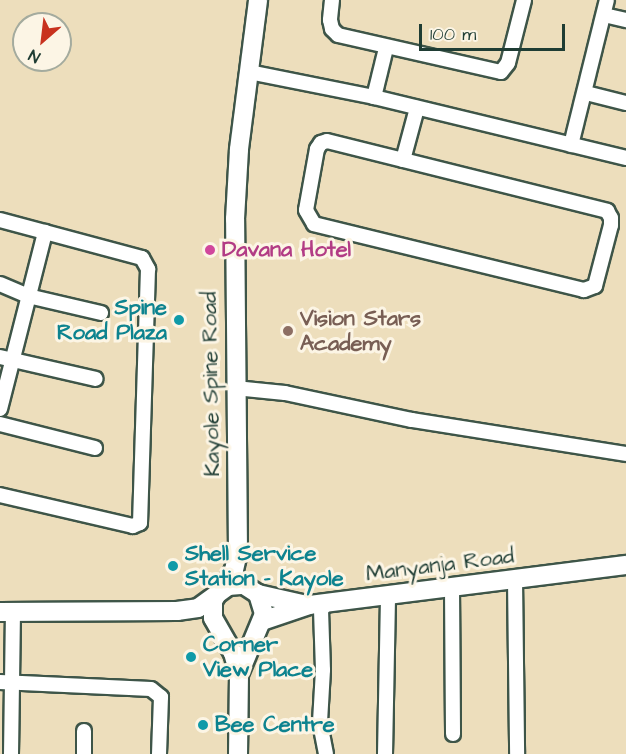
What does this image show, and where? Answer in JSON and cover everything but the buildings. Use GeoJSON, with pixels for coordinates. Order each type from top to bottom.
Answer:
{"type":"FeatureCollection","features":[{"type":"Feature","properties":{"kind":"main road","name":"Kayole Spine Road"},"geometry":{"type":"LineString","coordinates":[[238,552],[235,219],[239,149],[258,0]]}},
{"type":"Feature","properties":{"kind":"main road"},"geometry":{"type":"LineString","coordinates":[[238,552],[264,607],[260,625],[239,674]]}},
{"type":"Feature","properties":{"kind":"main road"},"geometry":{"type":"LineString","coordinates":[[238,552],[234,570],[212,610],[233,653],[239,674],[238,754]]}},
{"type":"Feature","properties":{"kind":"main road","name":"Manyanja Road"},"geometry":{"type":"LineString","coordinates":[[260,625],[318,604],[388,597],[626,565]]}},
{"type":"Feature","properties":{"kind":"main road"},"geometry":{"type":"LineString","coordinates":[[7,612],[198,608],[220,592],[238,584],[256,592],[318,604]]}},
{"type":"Feature","properties":{"kind":"main road"},"geometry":{"type":"LineString","coordinates":[[177,610],[194,614],[240,637],[260,625]]}},
{"type":"Feature","properties":{"kind":"street"},"geometry":{"type":"LineString","coordinates":[[332,0],[330,20],[338,35],[386,48],[501,72],[508,63],[524,0]]}},
{"type":"Feature","properties":{"kind":"street"},"geometry":{"type":"LineString","coordinates":[[571,145],[586,93],[607,0]]}},
{"type":"Feature","properties":{"kind":"street"},"geometry":{"type":"LineString","coordinates":[[604,15],[626,20]]}},
{"type":"Feature","properties":{"kind":"street"},"geometry":{"type":"LineString","coordinates":[[374,97],[386,48]]}},
{"type":"Feature","properties":{"kind":"street"},"geometry":{"type":"LineString","coordinates":[[249,72],[374,97],[626,158]]}},
{"type":"Feature","properties":{"kind":"street"},"geometry":{"type":"LineString","coordinates":[[586,93],[626,102]]}},
{"type":"Feature","properties":{"kind":"street"},"geometry":{"type":"LineString","coordinates":[[403,160],[417,108]]}},
{"type":"Feature","properties":{"kind":"street"},"geometry":{"type":"LineString","coordinates":[[327,141],[403,160],[607,211],[611,218],[611,225],[595,286],[584,290],[314,225],[309,219],[306,210],[317,149],[321,142],[327,141]]}},
{"type":"Feature","properties":{"kind":"street"},"geometry":{"type":"LineString","coordinates":[[0,220],[146,261],[140,523],[133,526],[0,495]]}},
{"type":"Feature","properties":{"kind":"street"},"geometry":{"type":"LineString","coordinates":[[0,409],[6,358],[28,296],[45,232]]}},
{"type":"Feature","properties":{"kind":"street"},"geometry":{"type":"LineString","coordinates":[[0,284],[28,296],[101,313]]}},
{"type":"Feature","properties":{"kind":"street"},"geometry":{"type":"LineString","coordinates":[[6,358],[96,379]]}},
{"type":"Feature","properties":{"kind":"street"},"geometry":{"type":"LineString","coordinates":[[235,388],[285,393],[412,420],[626,454]]}},
{"type":"Feature","properties":{"kind":"street"},"geometry":{"type":"LineString","coordinates":[[0,424],[95,448]]}},
{"type":"Feature","properties":{"kind":"street"},"geometry":{"type":"LineString","coordinates":[[515,580],[518,754]]}},
{"type":"Feature","properties":{"kind":"street"},"geometry":{"type":"LineString","coordinates":[[452,588],[453,735]]}},
{"type":"Feature","properties":{"kind":"street"},"geometry":{"type":"LineString","coordinates":[[385,754],[388,597]]}},
{"type":"Feature","properties":{"kind":"street"},"geometry":{"type":"LineString","coordinates":[[318,604],[321,610],[323,670],[320,722],[326,754]]}},
{"type":"Feature","properties":{"kind":"street"},"geometry":{"type":"LineString","coordinates":[[7,612],[6,682],[11,754]]}},
{"type":"Feature","properties":{"kind":"street"},"geometry":{"type":"LineString","coordinates":[[6,682],[151,689],[161,697],[159,754]]}},
{"type":"Feature","properties":{"kind":"street"},"geometry":{"type":"LineString","coordinates":[[84,731],[84,754]]}},
{"type":"Feature","properties":{"kind":"place","name":"Davana Hotel"},"geometry":{"type":"Point","coordinates":[210,250]}},
{"type":"Feature","properties":{"kind":"place","name":"Spine Road Plaza"},"geometry":{"type":"Point","coordinates":[179,320]}},
{"type":"Feature","properties":{"kind":"place","name":"Vision Stars Academy"},"geometry":{"type":"Point","coordinates":[288,331]}},
{"type":"Feature","properties":{"kind":"place","name":"Shell Service Station - Kayole"},"geometry":{"type":"Point","coordinates":[173,566]}},
{"type":"Feature","properties":{"kind":"place","name":"Corner View Place"},"geometry":{"type":"Point","coordinates":[191,657]}},
{"type":"Feature","properties":{"kind":"place","name":"Bee Centre"},"geometry":{"type":"Point","coordinates":[203,725]}}]}
